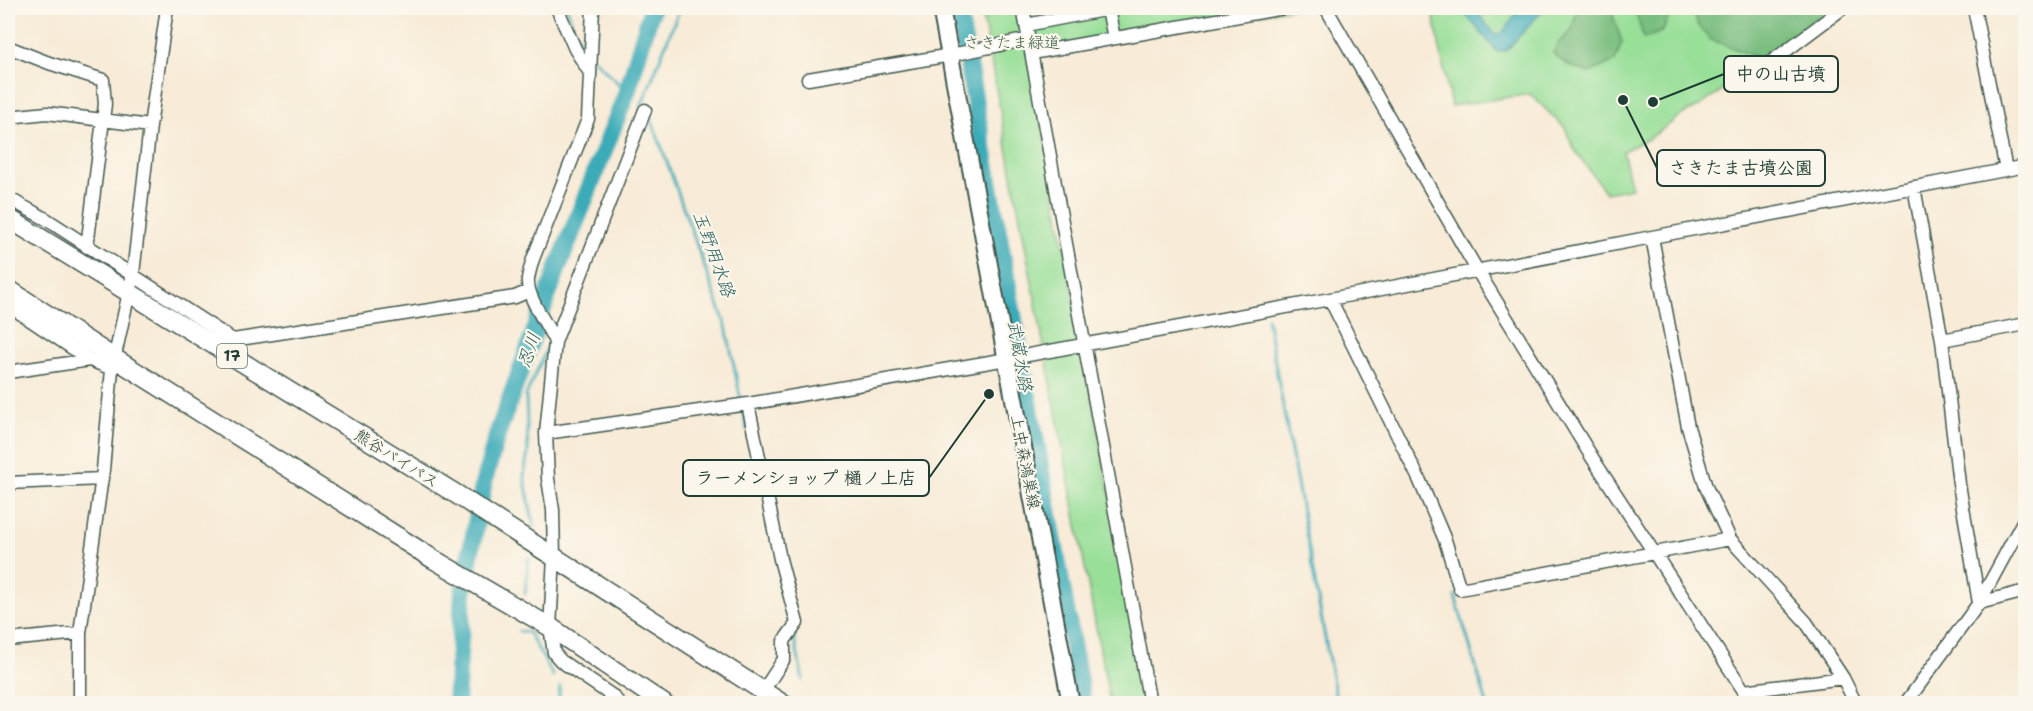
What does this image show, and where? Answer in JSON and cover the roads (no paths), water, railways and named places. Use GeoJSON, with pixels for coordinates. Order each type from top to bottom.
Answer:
{"type":"FeatureCollection","features":[{"type":"Feature","properties":{"kind":"highway","name":"熊谷バイパス"},"geometry":{"type":"LineString","coordinates":[[8,218],[456,494],[778,699]]}},
{"type":"Feature","properties":{"kind":"highway"},"geometry":{"type":"LineString","coordinates":[[8,289],[113,364],[433,559],[550,627],[664,704]]}},
{"type":"Feature","properties":{"kind":"main road","name":"上中森鴻巣線"},"geometry":{"type":"LineString","coordinates":[[941,8],[955,54],[1071,704]]}},
{"type":"Feature","properties":{"kind":"street"},"geometry":{"type":"LineString","coordinates":[[80,704],[80,633],[102,479],[113,364],[133,274],[150,126],[167,8]]}},
{"type":"Feature","properties":{"kind":"street"},"geometry":{"type":"LineString","coordinates":[[557,8],[575,49],[590,73]]}},
{"type":"Feature","properties":{"kind":"street"},"geometry":{"type":"LineString","coordinates":[[555,342],[530,294],[527,280],[588,119],[593,8]]}},
{"type":"Feature","properties":{"kind":"street"},"geometry":{"type":"LineString","coordinates":[[1023,8],[1150,704]]}},
{"type":"Feature","properties":{"kind":"street"},"geometry":{"type":"LineString","coordinates":[[1026,25],[1111,8],[1113,38]]}},
{"type":"Feature","properties":{"kind":"street"},"geometry":{"type":"LineString","coordinates":[[1032,53],[1265,9],[1284,8]]}},
{"type":"Feature","properties":{"kind":"street"},"geometry":{"type":"LineString","coordinates":[[1326,8],[1477,270],[1593,459],[1744,690],[1747,704]]}},
{"type":"Feature","properties":{"kind":"street"},"geometry":{"type":"LineString","coordinates":[[1758,70],[1843,8]]}},
{"type":"Feature","properties":{"kind":"street"},"geometry":{"type":"LineString","coordinates":[[1974,8],[2006,170]]}},
{"type":"Feature","properties":{"kind":"street"},"geometry":{"type":"LineString","coordinates":[[808,79],[1029,39]]}},
{"type":"Feature","properties":{"kind":"street"},"geometry":{"type":"LineString","coordinates":[[8,47],[49,63],[104,80],[105,104],[87,247]]}},
{"type":"Feature","properties":{"kind":"street"},"geometry":{"type":"LineString","coordinates":[[619,704],[614,697],[561,661],[554,653],[550,627],[554,557],[553,510],[548,479],[546,433],[555,342],[645,110]]}},
{"type":"Feature","properties":{"kind":"street"},"geometry":{"type":"LineString","coordinates":[[8,117],[47,113],[150,126]]}},
{"type":"Feature","properties":{"kind":"street"},"geometry":{"type":"LineString","coordinates":[[546,433],[748,404],[1011,358],[2025,166]]}},
{"type":"Feature","properties":{"kind":"street"},"geometry":{"type":"LineString","coordinates":[[1914,187],[1942,340],[1959,484],[1979,603]]}},
{"type":"Feature","properties":{"kind":"street"},"geometry":{"type":"LineString","coordinates":[[8,198],[46,219],[233,340],[530,294]]}},
{"type":"Feature","properties":{"kind":"street"},"geometry":{"type":"LineString","coordinates":[[1652,237],[1688,427],[1706,488],[1730,539],[1806,622],[1843,678],[1856,704]]}},
{"type":"Feature","properties":{"kind":"street"},"geometry":{"type":"LineString","coordinates":[[1330,298],[1419,478],[1445,540],[1460,590],[1730,539]]}},
{"type":"Feature","properties":{"kind":"street"},"geometry":{"type":"LineString","coordinates":[[8,305],[90,360]]}},
{"type":"Feature","properties":{"kind":"street"},"geometry":{"type":"LineString","coordinates":[[1942,340],[2025,324]]}},
{"type":"Feature","properties":{"kind":"street"},"geometry":{"type":"LineString","coordinates":[[8,372],[90,360],[113,364]]}},
{"type":"Feature","properties":{"kind":"street"},"geometry":{"type":"LineString","coordinates":[[748,404],[780,559],[797,623],[784,641],[784,659],[778,699]]}},
{"type":"Feature","properties":{"kind":"street"},"geometry":{"type":"LineString","coordinates":[[8,483],[102,479]]}},
{"type":"Feature","properties":{"kind":"street"},"geometry":{"type":"LineString","coordinates":[[1905,704],[1979,603],[2025,516]]}},
{"type":"Feature","properties":{"kind":"street"},"geometry":{"type":"LineString","coordinates":[[1979,603],[2025,591]]}},
{"type":"Feature","properties":{"kind":"street"},"geometry":{"type":"LineString","coordinates":[[8,640],[80,633]]}},
{"type":"Feature","properties":{"kind":"street"},"geometry":{"type":"LineString","coordinates":[[1744,690],[1843,678]]}},
{"type":"Feature","properties":{"kind":"water"},"geometry":{"type":"Polygon","coordinates":[[[1460,8],[1474,8],[1495,34],[1501,34],[1521,8],[1545,8],[1507,50],[1497,52],[1460,8]]]}},
{"type":"Feature","properties":{"kind":"waterway"},"geometry":{"type":"LineString","coordinates":[[567,8],[575,32],[587,52]]}},
{"type":"Feature","properties":{"kind":"waterway","name":"忍川"},"geometry":{"type":"LineString","coordinates":[[456,704],[463,593],[484,481],[498,432],[557,270],[627,92],[652,8]]}},
{"type":"Feature","properties":{"kind":"waterway","name":"玉野用水路"},"geometry":{"type":"LineString","coordinates":[[641,107],[680,8]]}},
{"type":"Feature","properties":{"kind":"waterway","name":"武蔵水路"},"geometry":{"type":"LineString","coordinates":[[958,8],[1083,704]]}},
{"type":"Feature","properties":{"kind":"waterway"},"geometry":{"type":"LineString","coordinates":[[594,59],[627,92]]}},
{"type":"Feature","properties":{"kind":"waterway","name":"玉野用水路"},"geometry":{"type":"LineString","coordinates":[[651,118],[726,326],[741,401]]}},
{"type":"Feature","properties":{"kind":"waterway"},"geometry":{"type":"LineString","coordinates":[[1267,318],[1337,704]]}},
{"type":"Feature","properties":{"kind":"waterway"},"geometry":{"type":"LineString","coordinates":[[534,527],[524,475],[528,452],[526,395],[548,346]]}},
{"type":"Feature","properties":{"kind":"waterway","name":"玉野用水路"},"geometry":{"type":"LineString","coordinates":[[743,411],[747,430]]}},
{"type":"Feature","properties":{"kind":"waterway"},"geometry":{"type":"LineString","coordinates":[[525,594],[529,558]]}},
{"type":"Feature","properties":{"kind":"waterway"},"geometry":{"type":"LineString","coordinates":[[1455,596],[1487,704]]}},
{"type":"Feature","properties":{"kind":"waterway"},"geometry":{"type":"LineString","coordinates":[[519,631],[529,633],[553,676]]}},
{"type":"Feature","properties":{"kind":"waterway","name":"玉野用水路"},"geometry":{"type":"LineString","coordinates":[[794,637],[803,680]]}},
{"type":"Feature","properties":{"kind":"waterway"},"geometry":{"type":"LineString","coordinates":[[558,704],[560,687]]}},
{"type":"Feature","properties":{"kind":"place","name":"さきたま古墳公園"},"geometry":{"type":"Point","coordinates":[1623,100]}},
{"type":"Feature","properties":{"kind":"place","name":"中の山古墳"},"geometry":{"type":"Point","coordinates":[1653,102]}},
{"type":"Feature","properties":{"kind":"place","name":"ラーメンショップ 樋ノ上店"},"geometry":{"type":"Point","coordinates":[989,394]}},
{"type":"Feature","properties":{"kind":"park label","name":"さきたま緑道"},"geometry":{"type":"Point","coordinates":[1012,42]}}]}
